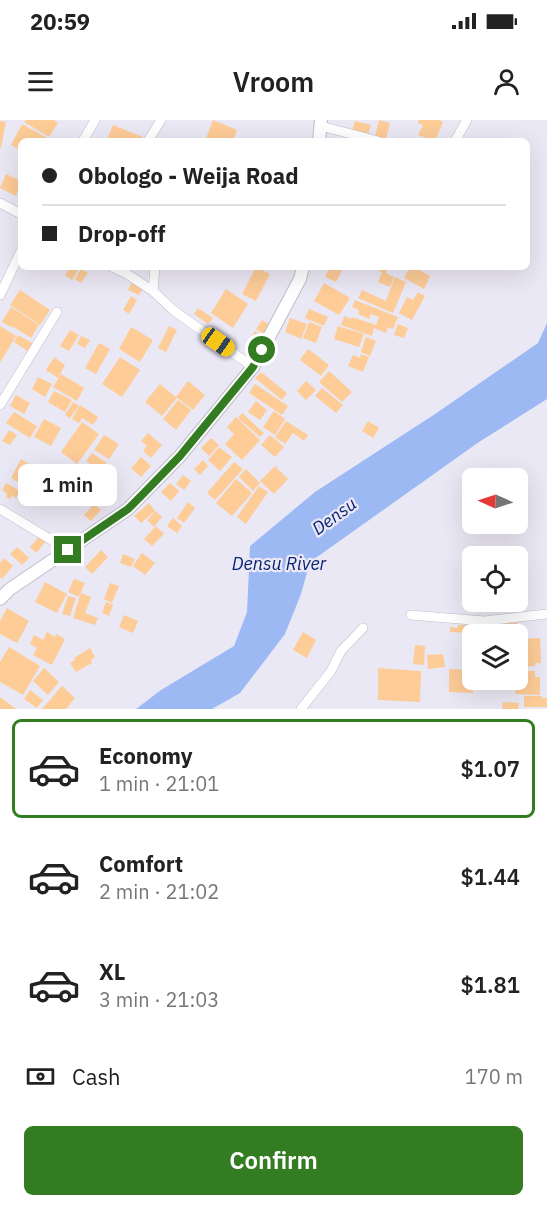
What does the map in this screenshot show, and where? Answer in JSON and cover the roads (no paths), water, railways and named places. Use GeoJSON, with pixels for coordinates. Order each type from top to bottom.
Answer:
{"type":"FeatureCollection","features":[{"type":"Feature","properties":{"kind":"street"},"geometry":{"type":"LineString","coordinates":[[85,138],[95,120]]}},
{"type":"Feature","properties":{"kind":"street"},"geometry":{"type":"LineString","coordinates":[[150,138],[162,120]]}},
{"type":"Feature","properties":{"kind":"street"},"geometry":{"type":"LineString","coordinates":[[457,138],[467,120]]}},
{"type":"Feature","properties":{"kind":"street"},"geometry":{"type":"LineString","coordinates":[[320,138],[321,123],[368,138]]}},
{"type":"Feature","properties":{"kind":"street"},"geometry":{"type":"LineString","coordinates":[[0,202],[18,212]]}},
{"type":"Feature","properties":{"kind":"street"},"geometry":{"type":"LineString","coordinates":[[0,295],[18,257]]}},
{"type":"Feature","properties":{"kind":"street"},"geometry":{"type":"LineString","coordinates":[[118,270],[153,291],[173,310],[253,367]]}},
{"type":"Feature","properties":{"kind":"street"},"geometry":{"type":"LineString","coordinates":[[153,291],[154,270]]}},
{"type":"Feature","properties":{"kind":"street"},"geometry":{"type":"LineString","coordinates":[[0,599],[10,589],[128,509],[180,456],[253,367],[300,279],[302,270]]}},
{"type":"Feature","properties":{"kind":"street"},"geometry":{"type":"LineString","coordinates":[[0,405],[57,312]]}},
{"type":"Feature","properties":{"kind":"street"},"geometry":{"type":"LineString","coordinates":[[0,509],[68,550]]}},
{"type":"Feature","properties":{"kind":"street"},"geometry":{"type":"LineString","coordinates":[[411,615],[484,621],[547,614]]}},
{"type":"Feature","properties":{"kind":"street"},"geometry":{"type":"LineString","coordinates":[[301,709],[331,671],[341,651],[363,628]]}},
{"type":"Feature","properties":{"kind":"water","name":"Densu River"},"geometry":{"type":"Polygon","coordinates":[[[547,323],[547,399],[479,442],[310,562],[301,594],[285,634],[240,693],[212,709],[136,709],[161,690],[234,646],[247,612],[250,546],[315,492],[435,414],[538,343],[547,323]]]}},
{"type":"Feature","properties":{"kind":"water label","name":"Densu"},"geometry":{"type":"Point","coordinates":[334,516]}}]}
